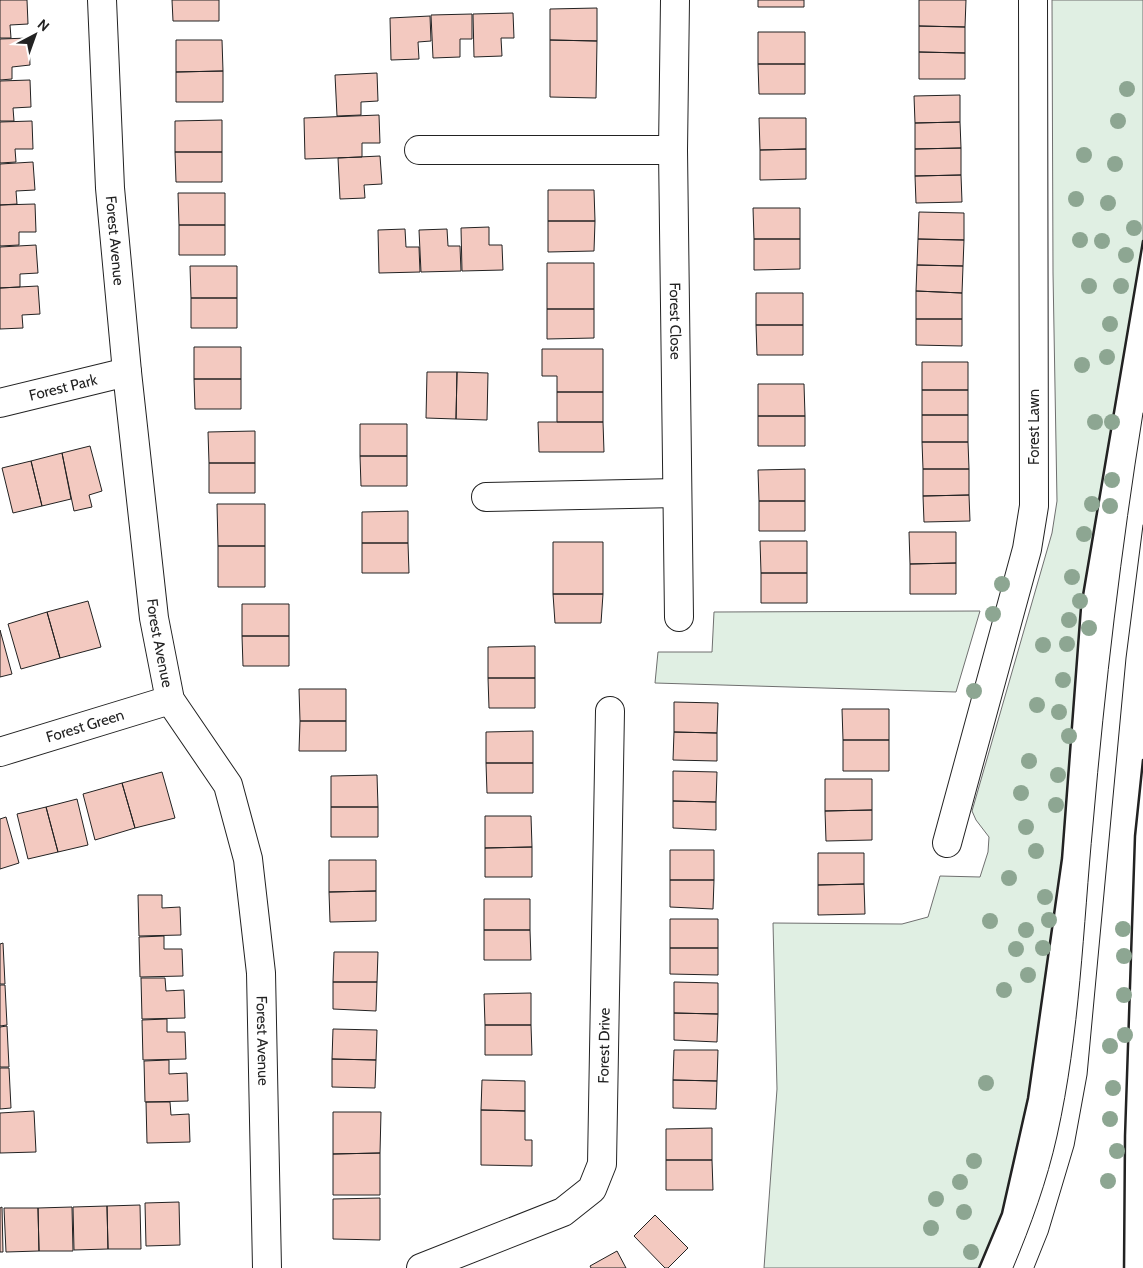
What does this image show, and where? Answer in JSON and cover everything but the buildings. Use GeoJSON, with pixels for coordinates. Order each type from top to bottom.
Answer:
{"type":"FeatureCollection","features":[{"type":"Feature","properties":{"kind":"street","name":"Forest Avenue"},"geometry":{"type":"LineString","coordinates":[[102,0],[110,188],[127,372],[154,618],[170,700],[228,784],[248,859],[261,973],[267,1268]]}},
{"type":"Feature","properties":{"kind":"street","name":"Forest Close"},"geometry":{"type":"LineString","coordinates":[[675,0],[673,150],[679,616]]}},
{"type":"Feature","properties":{"kind":"street","name":"Forest Lawn"},"geometry":{"type":"LineString","coordinates":[[947,843],[1027,549],[1034,506],[1033,0]]}},
{"type":"Feature","properties":{"kind":"street"},"geometry":{"type":"LineString","coordinates":[[419,150],[673,150]]}},
{"type":"Feature","properties":{"kind":"street","name":"Forest Park"},"geometry":{"type":"LineString","coordinates":[[0,403],[127,372]]}},
{"type":"Feature","properties":{"kind":"street"},"geometry":{"type":"LineString","coordinates":[[486,497],[677,494]]}},
{"type":"Feature","properties":{"kind":"street","name":"Forest Green"},"geometry":{"type":"LineString","coordinates":[[0,752],[170,700]]}},
{"type":"Feature","properties":{"kind":"street","name":"Forest Drive"},"geometry":{"type":"LineString","coordinates":[[421,1268],[563,1212],[592,1189],[602,1164],[610,711]]}},
{"type":"Feature","properties":{"kind":"green space"},"geometry":{"type":"Polygon","coordinates":[[[1052,0],[1143,0],[1143,241],[1081,607],[1062,858],[1028,1098],[1002,1213],[979,1268],[764,1268],[777,1089],[773,923],[902,924],[928,917],[940,876],[980,877],[988,852],[989,837],[976,820],[972,811],[1052,533],[1057,501],[1053,273],[1052,0]]]}},
{"type":"Feature","properties":{"kind":"green space"},"geometry":{"type":"Polygon","coordinates":[[[980,611],[956,692],[655,683],[658,652],[712,652],[714,612],[980,611]]]}},
{"type":"Feature","properties":{"kind":"tram line"},"geometry":{"type":"LineString","coordinates":[[1013,1268],[1048,1170],[1057,1136],[1071,1058],[1080,980],[1108,669],[1143,413]]}},
{"type":"Feature","properties":{"kind":"tram line"},"geometry":{"type":"LineString","coordinates":[[1034,1268],[1048,1233],[1074,1146],[1087,1075],[1126,658],[1143,525]]}},
{"type":"Feature","properties":{"kind":"wall"},"geometry":{"type":"LineString","coordinates":[[979,1268],[1002,1213],[1028,1098],[1062,858],[1081,607],[1143,241]]}},
{"type":"Feature","properties":{"kind":"wall"},"geometry":{"type":"LineString","coordinates":[[1124,1268],[1125,1136],[1135,836],[1143,760]]}}]}
